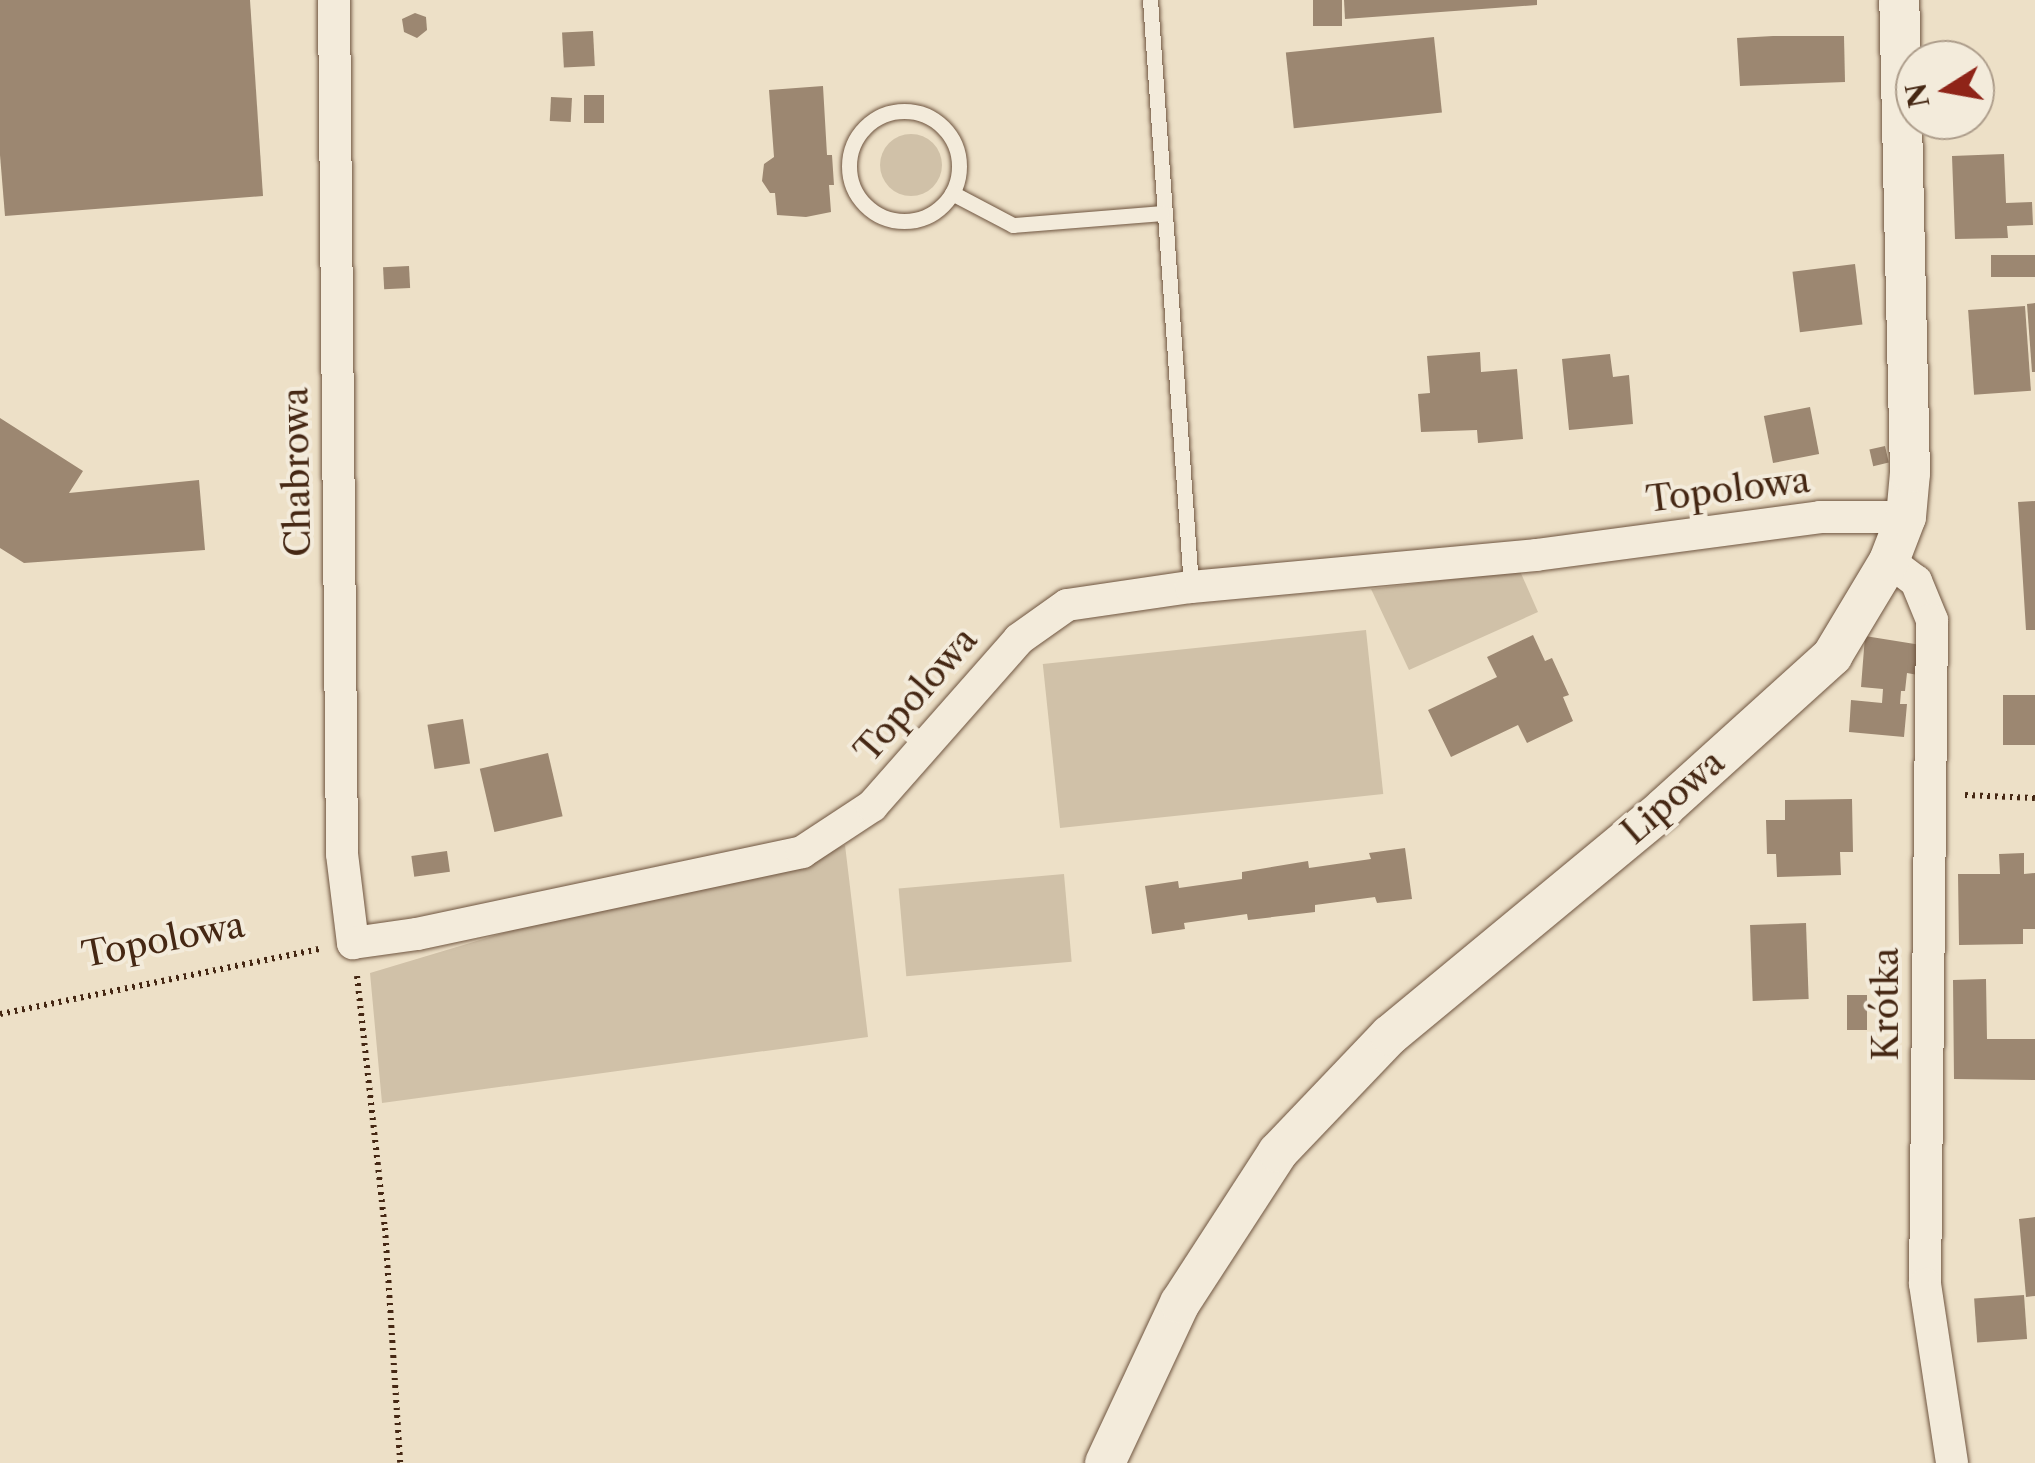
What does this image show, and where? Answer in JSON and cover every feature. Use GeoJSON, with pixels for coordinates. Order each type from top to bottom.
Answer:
{"type":"FeatureCollection","features":[{"type":"Feature","properties":{"kind":"street","name":"Chabrowa"},"geometry":{"type":"LineString","coordinates":[[334,0],[342,854],[353,943]]}},
{"type":"Feature","properties":{"kind":"street","name":"Lipowa"},"geometry":{"type":"LineString","coordinates":[[1105,1463],[1180,1303],[1278,1152],[1390,1035],[1664,808],[1832,656],[1888,561],[1906,517],[1909,454],[1899,0]]}},
{"type":"Feature","properties":{"kind":"street","name":"Topolowa"},"geometry":{"type":"LineString","coordinates":[[353,943],[418,934],[802,852],[872,806],[1019,640],[1067,605],[1190,587],[1536,555],[1820,517],[1906,517]]}},
{"type":"Feature","properties":{"kind":"street","name":"Krótka"},"geometry":{"type":"LineString","coordinates":[[1888,561],[1916,582],[1932,620],[1925,1284],[1952,1463]]}},
{"type":"Feature","properties":{"kind":"lane"},"geometry":{"type":"LineString","coordinates":[[1150,0],[1190,587]]}},
{"type":"Feature","properties":{"kind":"lane"},"geometry":{"type":"LineString","coordinates":[[899,110],[932,118],[955,144],[959,160],[952,194],[940,207],[909,220],[876,213],[863,202],[849,171],[857,138],[882,115],[899,110]]}},
{"type":"Feature","properties":{"kind":"lane"},"geometry":{"type":"LineString","coordinates":[[952,194],[1012,224],[1162,213]]}},
{"type":"Feature","properties":{"kind":"path"},"geometry":{"type":"LineString","coordinates":[[1928,793],[2035,798]]}},
{"type":"Feature","properties":{"kind":"path","name":"Topolowa"},"geometry":{"type":"LineString","coordinates":[[0,1014],[353,943]]}},
{"type":"Feature","properties":{"kind":"path"},"geometry":{"type":"LineString","coordinates":[[353,943],[385,1228],[400,1463]]}},
{"type":"Feature","properties":{"kind":"shaded area"},"geometry":{"type":"Polygon","coordinates":[[[911,134],[933,143],[942,165],[933,187],[911,196],[889,187],[880,165],[889,143],[911,134]]]}},
{"type":"Feature","properties":{"kind":"shaded area"},"geometry":{"type":"Polygon","coordinates":[[[1520,571],[1538,612],[1409,670],[1371,589],[1520,571]]]}},
{"type":"Feature","properties":{"kind":"shaded area"},"geometry":{"type":"Polygon","coordinates":[[[1366,630],[1383,794],[1060,828],[1043,664],[1366,630]]]}},
{"type":"Feature","properties":{"kind":"shaded area"},"geometry":{"type":"Polygon","coordinates":[[[845,845],[868,1037],[382,1103],[370,973],[523,927],[789,868],[845,845]]]}},
{"type":"Feature","properties":{"kind":"shaded area"},"geometry":{"type":"Polygon","coordinates":[[[1064,874],[1072,962],[906,976],[899,888],[1064,874]]]}},
{"type":"Feature","properties":{"kind":"building"},"geometry":{"type":"Polygon","coordinates":[[[0,0],[250,0],[263,196],[5,216],[0,155],[0,0]]]}},
{"type":"Feature","properties":{"kind":"building"},"geometry":{"type":"Polygon","coordinates":[[[1313,0],[1342,0],[1342,26],[1313,26],[1313,0]]]}},
{"type":"Feature","properties":{"kind":"building"},"geometry":{"type":"Polygon","coordinates":[[[1344,0],[1537,0],[1537,5],[1345,19],[1344,0]]]}},
{"type":"Feature","properties":{"kind":"building"},"geometry":{"type":"Polygon","coordinates":[[[415,13],[426,17],[427,30],[417,38],[404,32],[402,19],[415,13]]]}},
{"type":"Feature","properties":{"kind":"building"},"geometry":{"type":"Polygon","coordinates":[[[593,31],[595,66],[564,68],[562,33],[593,31]]]}},
{"type":"Feature","properties":{"kind":"building"},"geometry":{"type":"Polygon","coordinates":[[[1844,36],[1845,82],[1740,86],[1737,38],[1844,36]]]}},
{"type":"Feature","properties":{"kind":"building"},"geometry":{"type":"Polygon","coordinates":[[[1434,37],[1442,113],[1294,128],[1286,53],[1434,37]]]}},
{"type":"Feature","properties":{"kind":"building"},"geometry":{"type":"Polygon","coordinates":[[[823,86],[827,155],[832,155],[834,185],[829,185],[831,212],[806,217],[777,215],[775,193],[770,193],[762,181],[764,164],[774,157],[769,90],[823,86]]]}},
{"type":"Feature","properties":{"kind":"building"},"geometry":{"type":"Polygon","coordinates":[[[584,95],[604,95],[604,123],[584,123],[584,95]]]}},
{"type":"Feature","properties":{"kind":"building"},"geometry":{"type":"Polygon","coordinates":[[[551,97],[572,98],[571,122],[550,121],[551,97]]]}},
{"type":"Feature","properties":{"kind":"building"},"geometry":{"type":"Polygon","coordinates":[[[2004,154],[2006,203],[2032,202],[2033,225],[2007,226],[2008,238],[1955,239],[1952,156],[2004,154]]]}},
{"type":"Feature","properties":{"kind":"building"},"geometry":{"type":"Polygon","coordinates":[[[1991,255],[2035,255],[2035,277],[1991,277],[1991,255]]]}},
{"type":"Feature","properties":{"kind":"building"},"geometry":{"type":"Polygon","coordinates":[[[1855,264],[1862,325],[1800,332],[1792,272],[1855,264]]]}},
{"type":"Feature","properties":{"kind":"building"},"geometry":{"type":"Polygon","coordinates":[[[409,266],[410,288],[384,289],[383,267],[409,266]]]}},
{"type":"Feature","properties":{"kind":"building"},"geometry":{"type":"Polygon","coordinates":[[[2035,303],[2035,372],[2032,372],[2027,304],[2035,303]]]}},
{"type":"Feature","properties":{"kind":"building"},"geometry":{"type":"Polygon","coordinates":[[[2025,306],[2031,391],[1974,395],[1968,310],[2025,306]]]}},
{"type":"Feature","properties":{"kind":"building"},"geometry":{"type":"Polygon","coordinates":[[[1480,352],[1481,372],[1517,369],[1523,439],[1478,443],[1477,430],[1421,432],[1418,394],[1430,393],[1427,356],[1480,352]]]}},
{"type":"Feature","properties":{"kind":"building"},"geometry":{"type":"Polygon","coordinates":[[[1610,354],[1613,377],[1629,375],[1633,424],[1569,430],[1562,359],[1610,354]]]}},
{"type":"Feature","properties":{"kind":"building"},"geometry":{"type":"Polygon","coordinates":[[[1810,407],[1819,454],[1773,463],[1764,416],[1810,407]]]}},
{"type":"Feature","properties":{"kind":"building"},"geometry":{"type":"Polygon","coordinates":[[[0,418],[83,471],[69,493],[199,480],[205,550],[24,563],[0,548],[0,418]]]}},
{"type":"Feature","properties":{"kind":"building"},"geometry":{"type":"Polygon","coordinates":[[[1885,446],[1889,463],[1873,466],[1869,450],[1885,446]]]}},
{"type":"Feature","properties":{"kind":"building"},"geometry":{"type":"Polygon","coordinates":[[[2035,501],[2035,630],[2026,630],[2018,502],[2035,501]]]}},
{"type":"Feature","properties":{"kind":"building"},"geometry":{"type":"Polygon","coordinates":[[[1533,635],[1545,661],[1552,658],[1569,695],[1563,697],[1573,721],[1527,743],[1518,725],[1451,757],[1428,710],[1497,677],[1487,657],[1533,635]]]}},
{"type":"Feature","properties":{"kind":"building"},"geometry":{"type":"Polygon","coordinates":[[[1865,636],[1921,645],[1918,675],[1907,673],[1905,691],[1901,691],[1900,704],[1907,704],[1904,737],[1849,732],[1851,700],[1882,703],[1883,689],[1861,687],[1865,636]]]}},
{"type":"Feature","properties":{"kind":"building"},"geometry":{"type":"Polygon","coordinates":[[[2003,695],[2035,695],[2035,745],[2003,745],[2003,695]]]}},
{"type":"Feature","properties":{"kind":"building"},"geometry":{"type":"Polygon","coordinates":[[[463,719],[470,763],[434,769],[427,725],[463,719]]]}},
{"type":"Feature","properties":{"kind":"building"},"geometry":{"type":"Polygon","coordinates":[[[548,753],[563,816],[494,832],[480,769],[548,753]]]}},
{"type":"Feature","properties":{"kind":"building"},"geometry":{"type":"Polygon","coordinates":[[[1852,799],[1853,852],[1840,852],[1841,875],[1777,877],[1776,854],[1767,854],[1766,820],[1785,820],[1785,800],[1852,799]]]}},
{"type":"Feature","properties":{"kind":"building"},"geometry":{"type":"Polygon","coordinates":[[[1405,848],[1412,899],[1377,903],[1375,897],[1315,905],[1315,912],[1248,920],[1247,914],[1184,923],[1185,929],[1152,934],[1145,886],[1178,881],[1179,888],[1242,879],[1242,872],[1308,861],[1309,868],[1371,859],[1369,853],[1405,848]]]}},
{"type":"Feature","properties":{"kind":"building"},"geometry":{"type":"Polygon","coordinates":[[[447,851],[450,872],[414,877],[411,856],[447,851]]]}},
{"type":"Feature","properties":{"kind":"building"},"geometry":{"type":"Polygon","coordinates":[[[2024,853],[2024,874],[2035,873],[2035,929],[2023,929],[2023,944],[1959,945],[1958,874],[2000,874],[1999,854],[2024,853]]]}},
{"type":"Feature","properties":{"kind":"building"},"geometry":{"type":"Polygon","coordinates":[[[1806,923],[1809,999],[1753,1001],[1750,925],[1806,923]]]}},
{"type":"Feature","properties":{"kind":"building"},"geometry":{"type":"Polygon","coordinates":[[[1986,979],[1987,1039],[2035,1039],[2035,1080],[1954,1079],[1953,980],[1986,979]]]}},
{"type":"Feature","properties":{"kind":"building"},"geometry":{"type":"Polygon","coordinates":[[[1847,995],[1867,995],[1867,1030],[1847,1030],[1847,995]]]}},
{"type":"Feature","properties":{"kind":"building"},"geometry":{"type":"Polygon","coordinates":[[[2035,1217],[2035,1296],[2026,1297],[2019,1219],[2035,1217]]]}},
{"type":"Feature","properties":{"kind":"building"},"geometry":{"type":"Polygon","coordinates":[[[2024,1295],[2027,1339],[1977,1342],[1974,1298],[2024,1295]]]}}]}
